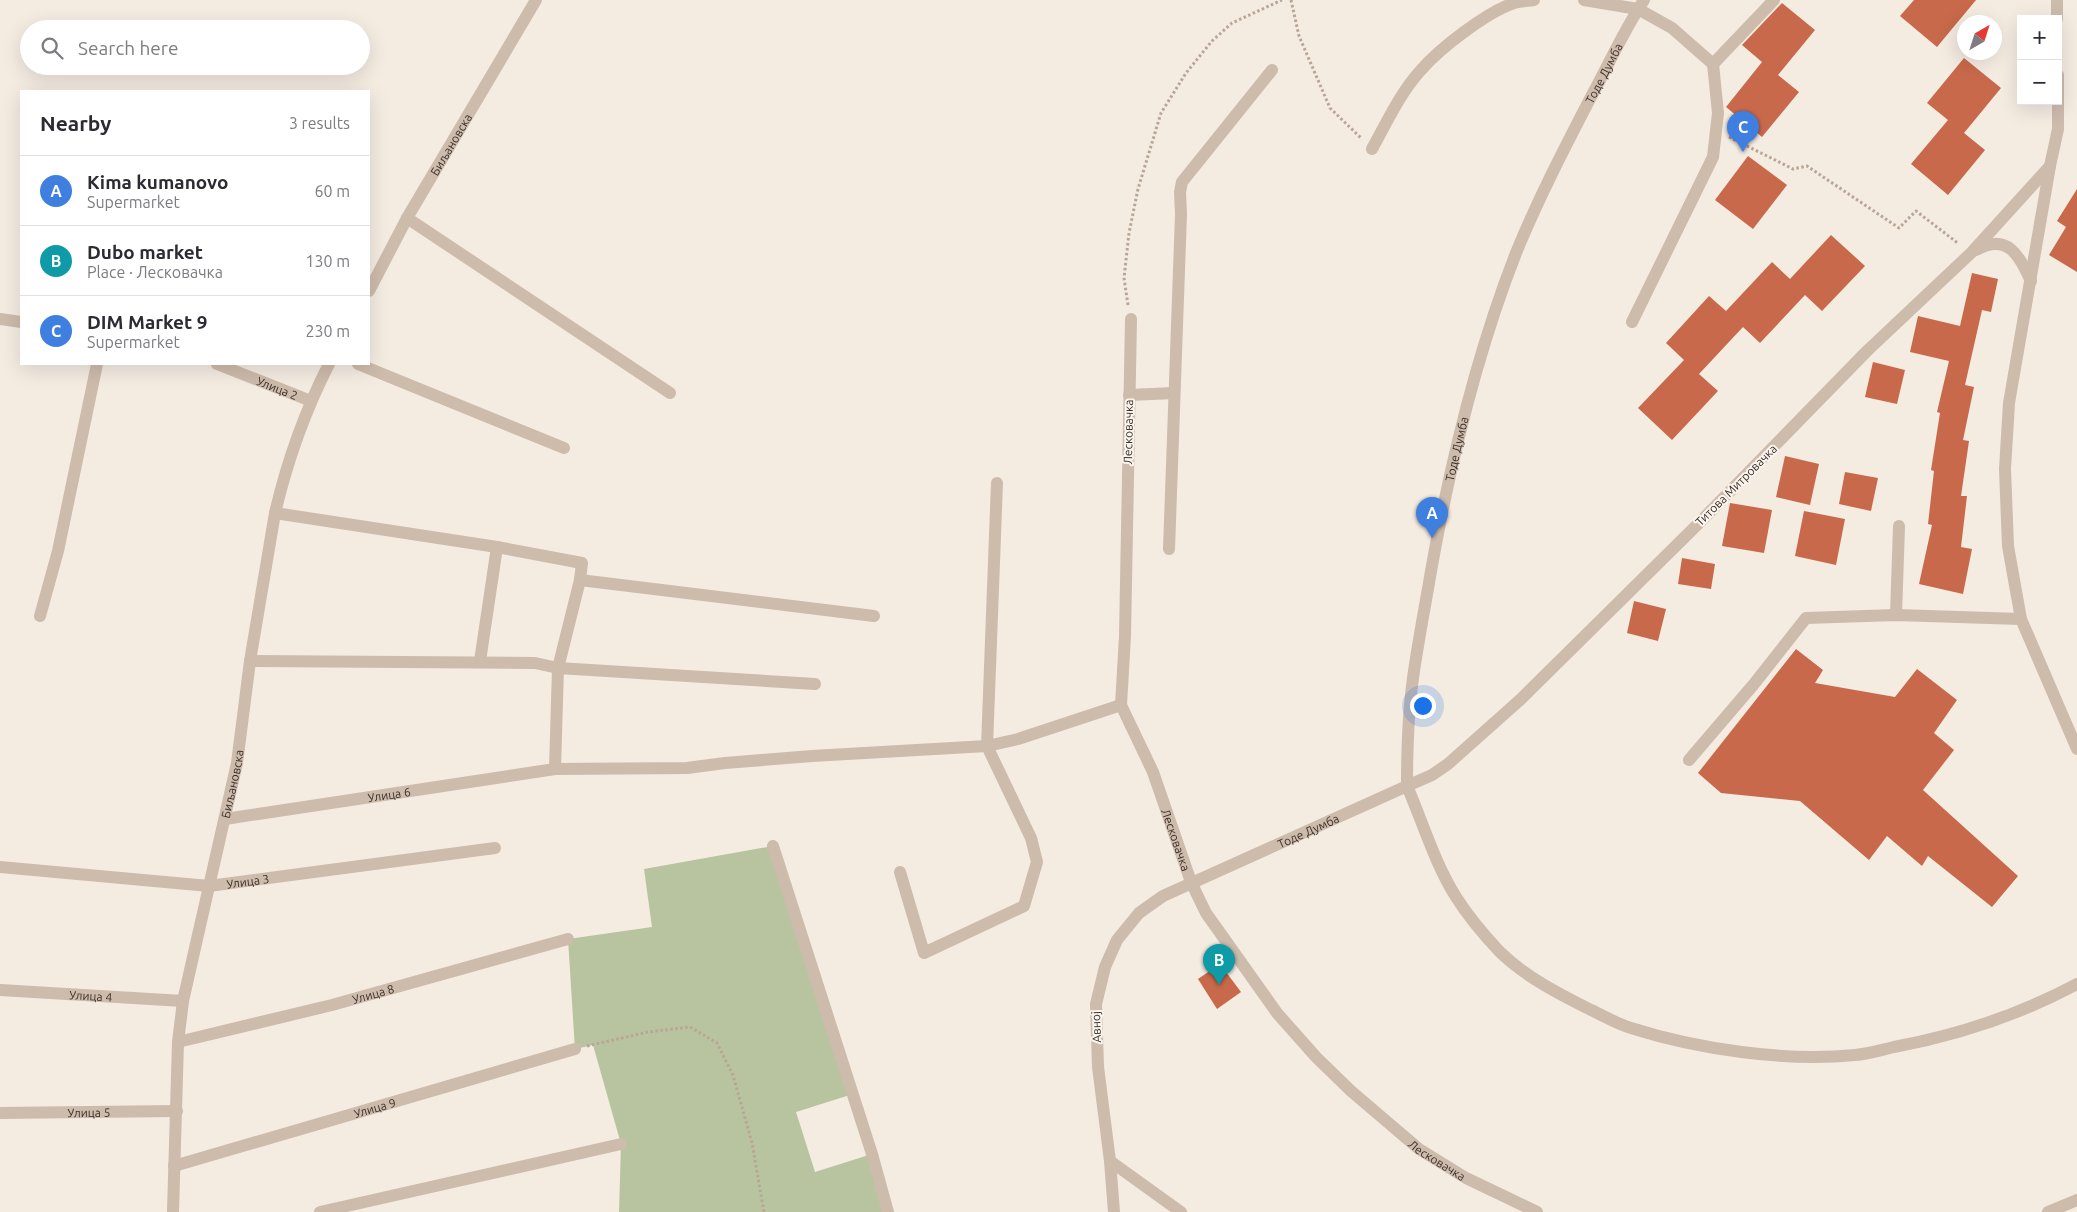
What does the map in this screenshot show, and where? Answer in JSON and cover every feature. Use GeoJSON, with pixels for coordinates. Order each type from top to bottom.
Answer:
{"type":"FeatureCollection","features":[{"type":"Feature","properties":{"kind":"street","name":"Биљановска"},"geometry":{"type":"LineString","coordinates":[[370,289],[408,218],[536,0]]}},
{"type":"Feature","properties":{"kind":"street"},"geometry":{"type":"LineString","coordinates":[[1372,149],[1399,100],[1421,70],[1451,42],[1478,22],[1514,3],[1534,0]]}},
{"type":"Feature","properties":{"kind":"street"},"geometry":{"type":"LineString","coordinates":[[1584,0],[1641,4],[1713,64],[1718,113],[1713,157],[1632,322]]}},
{"type":"Feature","properties":{"kind":"street"},"geometry":{"type":"LineString","coordinates":[[1713,64],[1774,0]]}},
{"type":"Feature","properties":{"kind":"street"},"geometry":{"type":"LineString","coordinates":[[2057,0],[2057,15]]}},
{"type":"Feature","properties":{"kind":"street","name":"Тоде Думба"},"geometry":{"type":"LineString","coordinates":[[1190,882],[1224,869],[1407,786],[1408,741],[1413,680],[1438,528],[1454,456],[1496,309],[1516,253],[1558,161],[1641,4]]}},
{"type":"Feature","properties":{"kind":"street"},"geometry":{"type":"LineString","coordinates":[[1169,549],[1181,214],[1180,192],[1182,182],[1272,70]]}},
{"type":"Feature","properties":{"kind":"street"},"geometry":{"type":"LineString","coordinates":[[2058,105],[2058,129],[2009,403],[2004,469],[2008,546],[2021,619],[2077,749]]}},
{"type":"Feature","properties":{"kind":"street","name":"Титова Митровачка"},"geometry":{"type":"LineString","coordinates":[[1407,786],[1432,776],[1448,764],[1521,700],[1705,518],[1868,351],[1971,253],[2050,166]]}},
{"type":"Feature","properties":{"kind":"street"},"geometry":{"type":"LineString","coordinates":[[408,218],[670,393]]}},
{"type":"Feature","properties":{"kind":"street"},"geometry":{"type":"LineString","coordinates":[[1971,253],[1990,245],[2003,245],[2017,254],[2031,281]]}},
{"type":"Feature","properties":{"kind":"street"},"geometry":{"type":"LineString","coordinates":[[0,319],[20,322]]}},
{"type":"Feature","properties":{"kind":"street","name":"Лесковачка"},"geometry":{"type":"LineString","coordinates":[[1131,319],[1125,636],[1121,705],[1153,772],[1190,882],[1206,913],[1277,1013],[1316,1057],[1351,1091],[1419,1149],[1466,1178],[1537,1212]]}},
{"type":"Feature","properties":{"kind":"street"},"geometry":{"type":"LineString","coordinates":[[40,616],[58,551],[97,365]]}},
{"type":"Feature","properties":{"kind":"street","name":"Улица 2"},"geometry":{"type":"LineString","coordinates":[[220,365],[311,401]]}},
{"type":"Feature","properties":{"kind":"street","name":"Биљановска"},"geometry":{"type":"LineString","coordinates":[[173,1212],[178,1042],[183,1001],[237,764],[250,661],[275,513],[280,492],[311,401],[329,365]]}},
{"type":"Feature","properties":{"kind":"street"},"geometry":{"type":"LineString","coordinates":[[360,365],[564,448]]}},
{"type":"Feature","properties":{"kind":"street"},"geometry":{"type":"LineString","coordinates":[[1129,395],[1174,393]]}},
{"type":"Feature","properties":{"kind":"street"},"geometry":{"type":"LineString","coordinates":[[900,872],[924,953],[1024,906],[1037,862],[1031,838],[987,746],[997,483]]}},
{"type":"Feature","properties":{"kind":"street"},"geometry":{"type":"LineString","coordinates":[[275,513],[497,547],[582,563],[580,580],[558,668],[555,769]]}},
{"type":"Feature","properties":{"kind":"street"},"geometry":{"type":"LineString","coordinates":[[1896,615],[1899,526]]}},
{"type":"Feature","properties":{"kind":"street"},"geometry":{"type":"LineString","coordinates":[[480,661],[497,547]]}},
{"type":"Feature","properties":{"kind":"street"},"geometry":{"type":"LineString","coordinates":[[580,580],[874,616]]}},
{"type":"Feature","properties":{"kind":"street"},"geometry":{"type":"LineString","coordinates":[[1689,760],[1754,684],[1806,618],[1896,615],[2021,619]]}},
{"type":"Feature","properties":{"kind":"street"},"geometry":{"type":"LineString","coordinates":[[250,661],[480,661],[535,663],[558,668],[815,684]]}},
{"type":"Feature","properties":{"kind":"street","name":"Улица 6"},"geometry":{"type":"LineString","coordinates":[[224,819],[555,769],[687,768],[812,756],[987,746],[1018,739],[1121,705]]}},
{"type":"Feature","properties":{"kind":"street"},"geometry":{"type":"LineString","coordinates":[[1407,786],[1437,859],[1456,896],[1500,951],[1523,971],[1564,996],[1629,1028],[1683,1042],[1743,1051],[1794,1056],[1855,1055],[1919,1043],[1986,1025],[2046,1000],[2077,984]]}},
{"type":"Feature","properties":{"kind":"street"},"geometry":{"type":"LineString","coordinates":[[773,846],[874,1161],[888,1212]]}},
{"type":"Feature","properties":{"kind":"street","name":"Улица 3"},"geometry":{"type":"LineString","coordinates":[[0,867],[209,886],[495,848]]}},
{"type":"Feature","properties":{"kind":"street","name":"Авној"},"geometry":{"type":"LineString","coordinates":[[1114,1212],[1110,1161],[1098,1067],[1096,1004],[1105,967],[1117,940],[1138,913],[1163,896],[1190,882]]}},
{"type":"Feature","properties":{"kind":"street","name":"Улица 8"},"geometry":{"type":"LineString","coordinates":[[178,1042],[332,1004],[568,939]]}},
{"type":"Feature","properties":{"kind":"street","name":"Улица 4"},"geometry":{"type":"LineString","coordinates":[[0,990],[183,1001]]}},
{"type":"Feature","properties":{"kind":"street","name":"Улица 9"},"geometry":{"type":"LineString","coordinates":[[174,1166],[574,1049]]}},
{"type":"Feature","properties":{"kind":"street","name":"Улица 5"},"geometry":{"type":"LineString","coordinates":[[0,1113],[177,1111]]}},
{"type":"Feature","properties":{"kind":"street"},"geometry":{"type":"LineString","coordinates":[[320,1212],[621,1144]]}},
{"type":"Feature","properties":{"kind":"street"},"geometry":{"type":"LineString","coordinates":[[1110,1161],[1180,1212]]}},
{"type":"Feature","properties":{"kind":"street"},"geometry":{"type":"LineString","coordinates":[[2048,1212],[2077,1200]]}},
{"type":"Feature","properties":{"kind":"path"},"geometry":{"type":"LineString","coordinates":[[1131,319],[1124,278],[1129,233],[1138,189],[1161,113],[1186,73],[1212,41],[1232,23],[1282,0]]}},
{"type":"Feature","properties":{"kind":"path"},"geometry":{"type":"LineString","coordinates":[[1292,0],[1299,36],[1330,108],[1372,149]]}},
{"type":"Feature","properties":{"kind":"path"},"geometry":{"type":"LineString","coordinates":[[1717,131],[1793,169],[1807,166],[1899,228],[1916,211],[1971,253]]}},
{"type":"Feature","properties":{"kind":"path"},"geometry":{"type":"LineString","coordinates":[[574,1049],[648,1032],[690,1027],[717,1043],[733,1075],[745,1117],[752,1143],[764,1212]]}},
{"type":"Feature","properties":{"kind":"green space"},"geometry":{"type":"Polygon","coordinates":[[[773,846],[853,1094],[796,1112],[815,1172],[872,1154],[888,1212],[619,1212],[621,1144],[593,1045],[575,1049],[568,939],[652,927],[644,869],[773,846]]]}},
{"type":"Feature","properties":{"kind":"building"},"geometry":{"type":"Polygon","coordinates":[[[1914,0],[1976,0],[1964,15],[1957,15],[1957,23],[1937,47],[1900,16],[1914,0]]]}},
{"type":"Feature","properties":{"kind":"building"},"geometry":{"type":"Polygon","coordinates":[[[1782,3],[1815,30],[1778,75],[1799,92],[1762,137],[1726,107],[1762,62],[1742,45],[1782,3]]]}},
{"type":"Feature","properties":{"kind":"building"},"geometry":{"type":"Polygon","coordinates":[[[1962,60],[1966,60],[2001,88],[1964,133],[1985,150],[1948,195],[1911,164],[1948,120],[1927,103],[1962,60]]]}},
{"type":"Feature","properties":{"kind":"building"},"geometry":{"type":"Polygon","coordinates":[[[1748,156],[1787,185],[1753,229],[1715,200],[1748,156]]]}},
{"type":"Feature","properties":{"kind":"building"},"geometry":{"type":"Polygon","coordinates":[[[2077,189],[2077,272],[2049,255],[2066,227],[2057,221],[2077,189]]]}},
{"type":"Feature","properties":{"kind":"building"},"geometry":{"type":"Polygon","coordinates":[[[1831,235],[1865,266],[1822,311],[1805,295],[1760,343],[1743,327],[1699,374],[1718,391],[1672,440],[1638,408],[1684,360],[1666,343],[1709,296],[1726,311],[1772,262],[1790,279],[1831,235]]]}},
{"type":"Feature","properties":{"kind":"building"},"geometry":{"type":"Polygon","coordinates":[[[1972,273],[1998,279],[1991,312],[1982,310],[1965,385],[1974,387],[1963,440],[1969,441],[1961,496],[1967,496],[1961,547],[1972,549],[1963,594],[1919,584],[1932,525],[1928,524],[1934,471],[1931,470],[1940,413],[1937,412],[1949,361],[1910,352],[1918,316],[1960,326],[1972,273]]]}},
{"type":"Feature","properties":{"kind":"building"},"geometry":{"type":"Polygon","coordinates":[[[1873,362],[1905,370],[1897,404],[1865,397],[1873,362]]]}},
{"type":"Feature","properties":{"kind":"building"},"geometry":{"type":"Polygon","coordinates":[[[1785,456],[1819,464],[1810,505],[1776,497],[1785,456]]]}},
{"type":"Feature","properties":{"kind":"building"},"geometry":{"type":"Polygon","coordinates":[[[1845,472],[1878,478],[1871,511],[1839,504],[1845,472]]]}},
{"type":"Feature","properties":{"kind":"building"},"geometry":{"type":"Polygon","coordinates":[[[1730,503],[1772,510],[1764,553],[1722,546],[1730,503]]]}},
{"type":"Feature","properties":{"kind":"building"},"geometry":{"type":"Polygon","coordinates":[[[1804,511],[1845,519],[1836,565],[1795,556],[1804,511]]]}},
{"type":"Feature","properties":{"kind":"building"},"geometry":{"type":"Polygon","coordinates":[[[1682,558],[1715,564],[1711,589],[1678,584],[1682,558]]]}},
{"type":"Feature","properties":{"kind":"building"},"geometry":{"type":"Polygon","coordinates":[[[1634,601],[1666,609],[1658,641],[1627,633],[1634,601]]]}},
{"type":"Feature","properties":{"kind":"building"},"geometry":{"type":"Polygon","coordinates":[[[1796,649],[1823,670],[1815,683],[1895,697],[1917,669],[1957,700],[1934,733],[1954,750],[1923,790],[2018,876],[1992,907],[1928,856],[1922,866],[1887,836],[1869,860],[1800,801],[1721,793],[1698,773],[1796,649]]]}},
{"type":"Feature","properties":{"kind":"building"},"geometry":{"type":"Polygon","coordinates":[[[1220,964],[1241,992],[1217,1009],[1198,979],[1220,964]]]}},
{"type":"Feature","properties":{"kind":"place","name":"DIM Market 9"},"geometry":{"type":"Point","coordinates":[1743,152]}},
{"type":"Feature","properties":{"kind":"place","name":"Kima kumanovo"},"geometry":{"type":"Point","coordinates":[1432,538]}},
{"type":"Feature","properties":{"kind":"place","name":"Dubo market"},"geometry":{"type":"Point","coordinates":[1219,985]}}]}
